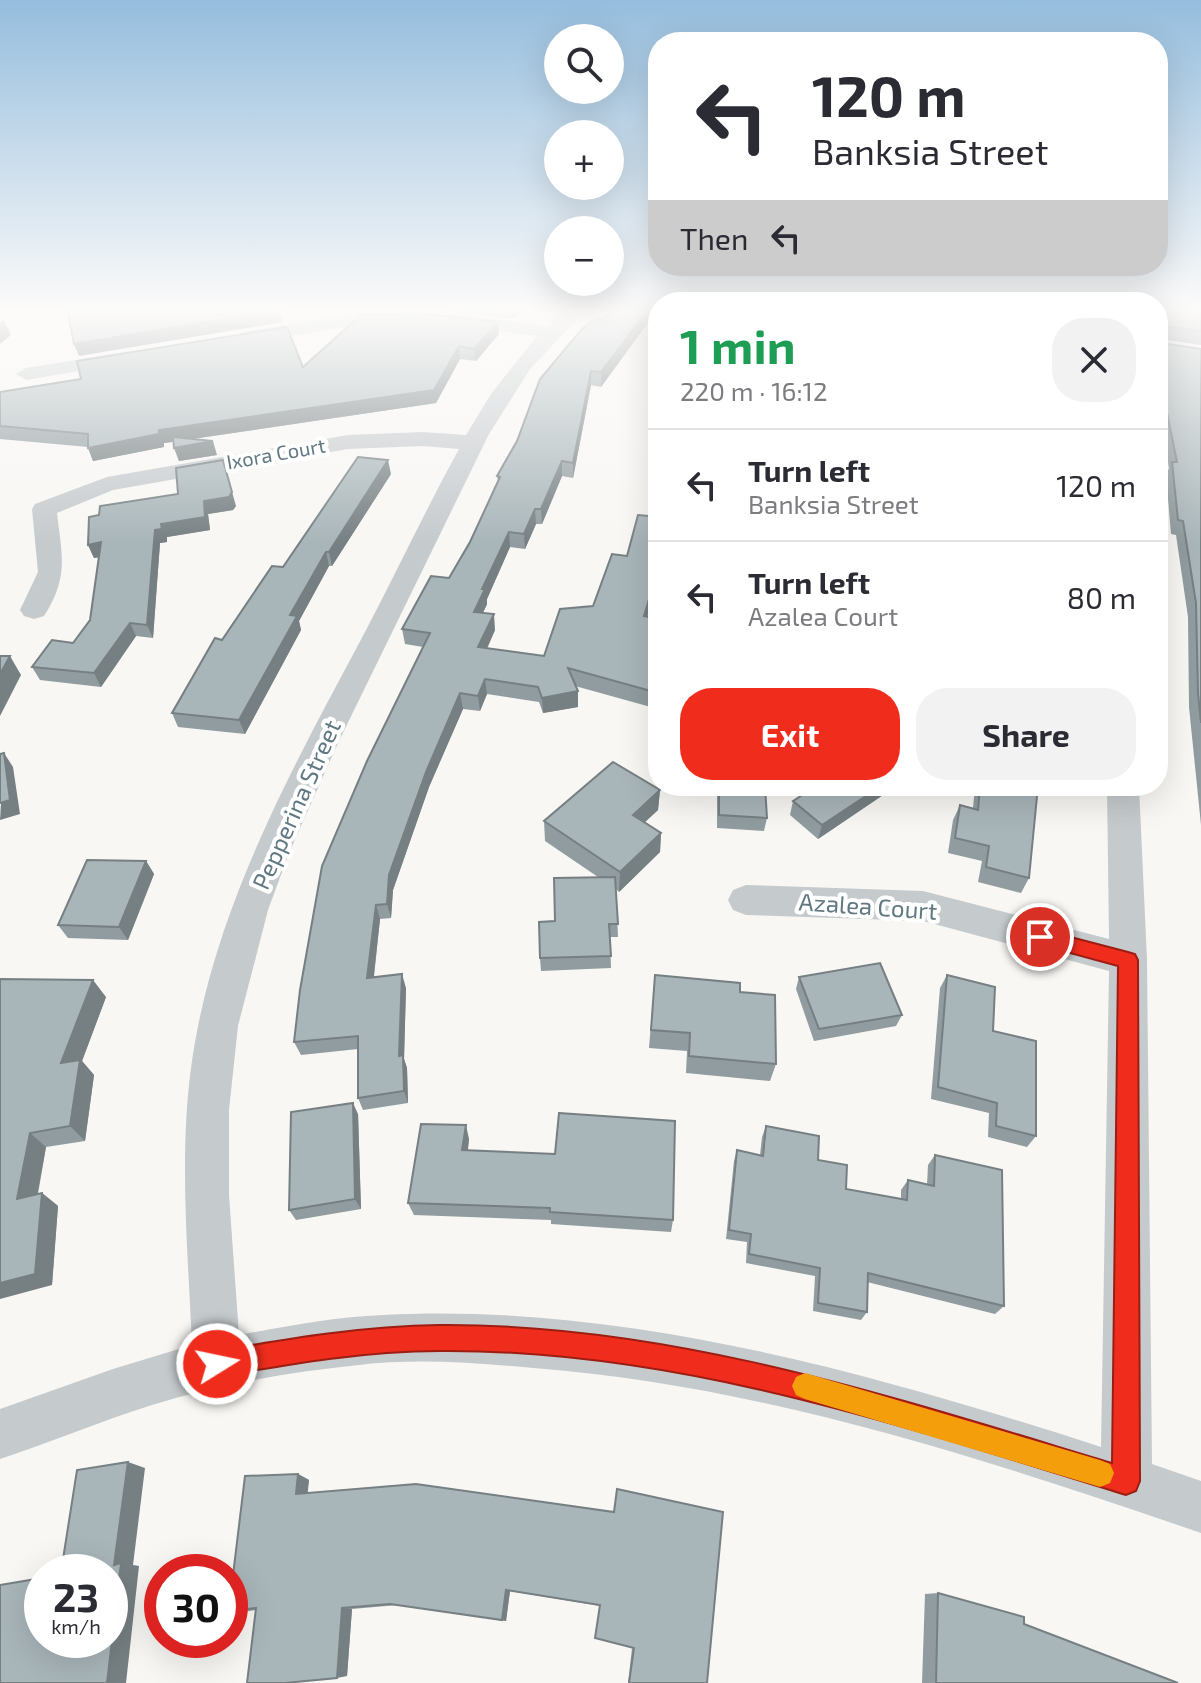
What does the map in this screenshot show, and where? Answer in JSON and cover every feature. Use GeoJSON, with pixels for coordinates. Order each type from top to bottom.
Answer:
{"type":"FeatureCollection","features":[{"type":"Feature","properties":{"kind":"street","name":"Pepperina Street"},"geometry":{"type":"LineString","coordinates":[[217,1364],[206,1110],[218,1027],[238,948],[268,862],[308,772],[475,443],[508,387]]}},
{"type":"Feature","properties":{"kind":"street","name":"Ixora Court"},"geometry":{"type":"LineString","coordinates":[[34,610],[51,572],[44,509],[95,489],[348,442],[423,439],[475,443]]}},
{"type":"Feature","properties":{"kind":"street"},"geometry":{"type":"LineString","coordinates":[[1123,796],[1128,960],[1126,1481]]}},
{"type":"Feature","properties":{"kind":"street","name":"Azalea Court"},"geometry":{"type":"LineString","coordinates":[[746,900],[923,906],[1128,960]]}},
{"type":"Feature","properties":{"kind":"street"},"geometry":{"type":"LineString","coordinates":[[0,1434],[131,1387],[217,1364],[344,1342],[441,1338],[547,1343],[744,1372],[842,1395],[1126,1481],[1201,1507]]}},
{"type":"Feature","properties":{"kind":"building"},"geometry":{"type":"Polygon","coordinates":[[[34,387],[436,387],[434,390],[159,430],[159,434],[88,448],[88,434],[0,426],[0,392],[34,387]]]}},
{"type":"Feature","properties":{"kind":"building"},"geometry":{"type":"Polygon","coordinates":[[[537,387],[588,387],[573,463],[562,461],[541,509],[535,509],[524,534],[509,532],[482,589],[485,589],[474,612],[494,614],[478,647],[544,656],[560,609],[593,606],[612,554],[627,556],[638,515],[648,516],[648,603],[644,616],[648,617],[648,690],[568,668],[578,691],[542,698],[538,687],[485,679],[478,696],[460,693],[426,772],[389,875],[387,904],[376,905],[367,978],[402,974],[399,1056],[403,1055],[404,1091],[358,1098],[358,1036],[294,1042],[322,866],[367,761],[430,633],[402,629],[431,576],[449,578],[470,542],[500,477],[497,476],[517,441],[537,387]]]}},
{"type":"Feature","properties":{"kind":"building"},"geometry":{"type":"Polygon","coordinates":[[[1168,387],[1201,387],[1201,723],[1196,603],[1183,521],[1178,520],[1172,462],[1177,462],[1168,418],[1168,387]]]}},
{"type":"Feature","properties":{"kind":"building"},"geometry":{"type":"Polygon","coordinates":[[[173,437],[213,441],[174,448],[173,437]]]}},
{"type":"Feature","properties":{"kind":"building"},"geometry":{"type":"Polygon","coordinates":[[[358,457],[388,460],[329,552],[326,552],[290,615],[297,616],[239,720],[172,713],[215,638],[222,640],[272,566],[283,567],[358,457]]]}},
{"type":"Feature","properties":{"kind":"building"},"geometry":{"type":"Polygon","coordinates":[[[223,460],[232,492],[229,497],[204,501],[205,517],[161,524],[162,529],[155,530],[147,625],[130,623],[94,673],[32,667],[52,640],[73,643],[90,620],[101,542],[88,545],[89,517],[99,515],[100,506],[178,494],[176,468],[223,460]]]}},
{"type":"Feature","properties":{"kind":"building"},"geometry":{"type":"Polygon","coordinates":[[[0,656],[10,656],[0,674],[0,656]]]}},
{"type":"Feature","properties":{"kind":"building"},"geometry":{"type":"Polygon","coordinates":[[[4,753],[10,800],[0,803],[0,754],[4,753]]]}},
{"type":"Feature","properties":{"kind":"building"},"geometry":{"type":"Polygon","coordinates":[[[613,762],[648,783],[648,796],[654,796],[633,815],[661,833],[620,872],[544,821],[613,762]]]}},
{"type":"Feature","properties":{"kind":"building"},"geometry":{"type":"Polygon","coordinates":[[[719,796],[766,796],[767,818],[719,815],[719,796]]]}},
{"type":"Feature","properties":{"kind":"building"},"geometry":{"type":"Polygon","coordinates":[[[801,796],[866,796],[822,825],[793,801],[801,796]]]}},
{"type":"Feature","properties":{"kind":"building"},"geometry":{"type":"Polygon","coordinates":[[[979,796],[1037,796],[1029,878],[986,867],[989,846],[955,838],[960,805],[978,810],[979,796]]]}},
{"type":"Feature","properties":{"kind":"building"},"geometry":{"type":"Polygon","coordinates":[[[87,860],[146,861],[119,927],[58,925],[87,860]]]}},
{"type":"Feature","properties":{"kind":"building"},"geometry":{"type":"Polygon","coordinates":[[[615,877],[618,924],[609,924],[611,956],[540,958],[539,922],[555,921],[554,878],[615,877]]]}},
{"type":"Feature","properties":{"kind":"building"},"geometry":{"type":"Polygon","coordinates":[[[880,963],[902,1015],[819,1029],[799,977],[880,963]]]}},
{"type":"Feature","properties":{"kind":"building"},"geometry":{"type":"Polygon","coordinates":[[[655,975],[740,983],[740,992],[775,995],[776,1064],[689,1056],[690,1033],[651,1030],[655,975]]]}},
{"type":"Feature","properties":{"kind":"building"},"geometry":{"type":"Polygon","coordinates":[[[947,975],[995,987],[993,1031],[1036,1041],[1036,1136],[996,1126],[997,1103],[938,1087],[947,975]]]}},
{"type":"Feature","properties":{"kind":"building"},"geometry":{"type":"Polygon","coordinates":[[[0,979],[93,980],[61,1063],[80,1060],[70,1126],[30,1133],[17,1199],[42,1193],[35,1274],[0,1283],[0,979]]]}},
{"type":"Feature","properties":{"kind":"building"},"geometry":{"type":"Polygon","coordinates":[[[353,1103],[355,1199],[289,1210],[291,1112],[353,1103]]]}},
{"type":"Feature","properties":{"kind":"building"},"geometry":{"type":"Polygon","coordinates":[[[559,1113],[675,1121],[673,1220],[550,1212],[550,1208],[408,1203],[421,1124],[466,1125],[462,1150],[555,1154],[559,1113]]]}},
{"type":"Feature","properties":{"kind":"building"},"geometry":{"type":"Polygon","coordinates":[[[766,1126],[819,1136],[818,1160],[847,1165],[846,1189],[907,1200],[908,1180],[934,1186],[935,1155],[1002,1170],[1004,1306],[868,1273],[867,1312],[818,1303],[820,1268],[749,1254],[751,1234],[729,1230],[737,1150],[763,1156],[766,1126]]]}},
{"type":"Feature","properties":{"kind":"building"},"geometry":{"type":"Polygon","coordinates":[[[128,1462],[115,1554],[64,1554],[77,1470],[128,1462]]]}},
{"type":"Feature","properties":{"kind":"building"},"geometry":{"type":"Polygon","coordinates":[[[298,1474],[296,1494],[416,1484],[614,1512],[617,1489],[723,1512],[707,1683],[629,1683],[634,1648],[595,1638],[600,1605],[506,1590],[502,1620],[390,1604],[342,1608],[337,1678],[247,1683],[256,1608],[248,1609],[248,1554],[236,1554],[245,1476],[298,1474]]]}},
{"type":"Feature","properties":{"kind":"building"},"geometry":{"type":"Polygon","coordinates":[[[24,1581],[24,1658],[110,1658],[107,1683],[0,1683],[0,1585],[24,1581]]]}},
{"type":"Feature","properties":{"kind":"building"},"geometry":{"type":"Polygon","coordinates":[[[938,1593],[1024,1617],[1024,1624],[1178,1683],[936,1683],[938,1593]]]}},
{"type":"Feature","properties":{"kind":"slow traffic"},"geometry":{"type":"LineString","coordinates":[[805,1386],[1100,1473]]}},
{"type":"Feature","properties":{"kind":"route"},"geometry":{"type":"LineString","coordinates":[[217,1364],[344,1342],[441,1338],[547,1343],[642,1355],[744,1372],[842,1395],[1126,1481],[1128,960],[1040,937]]}}]}
